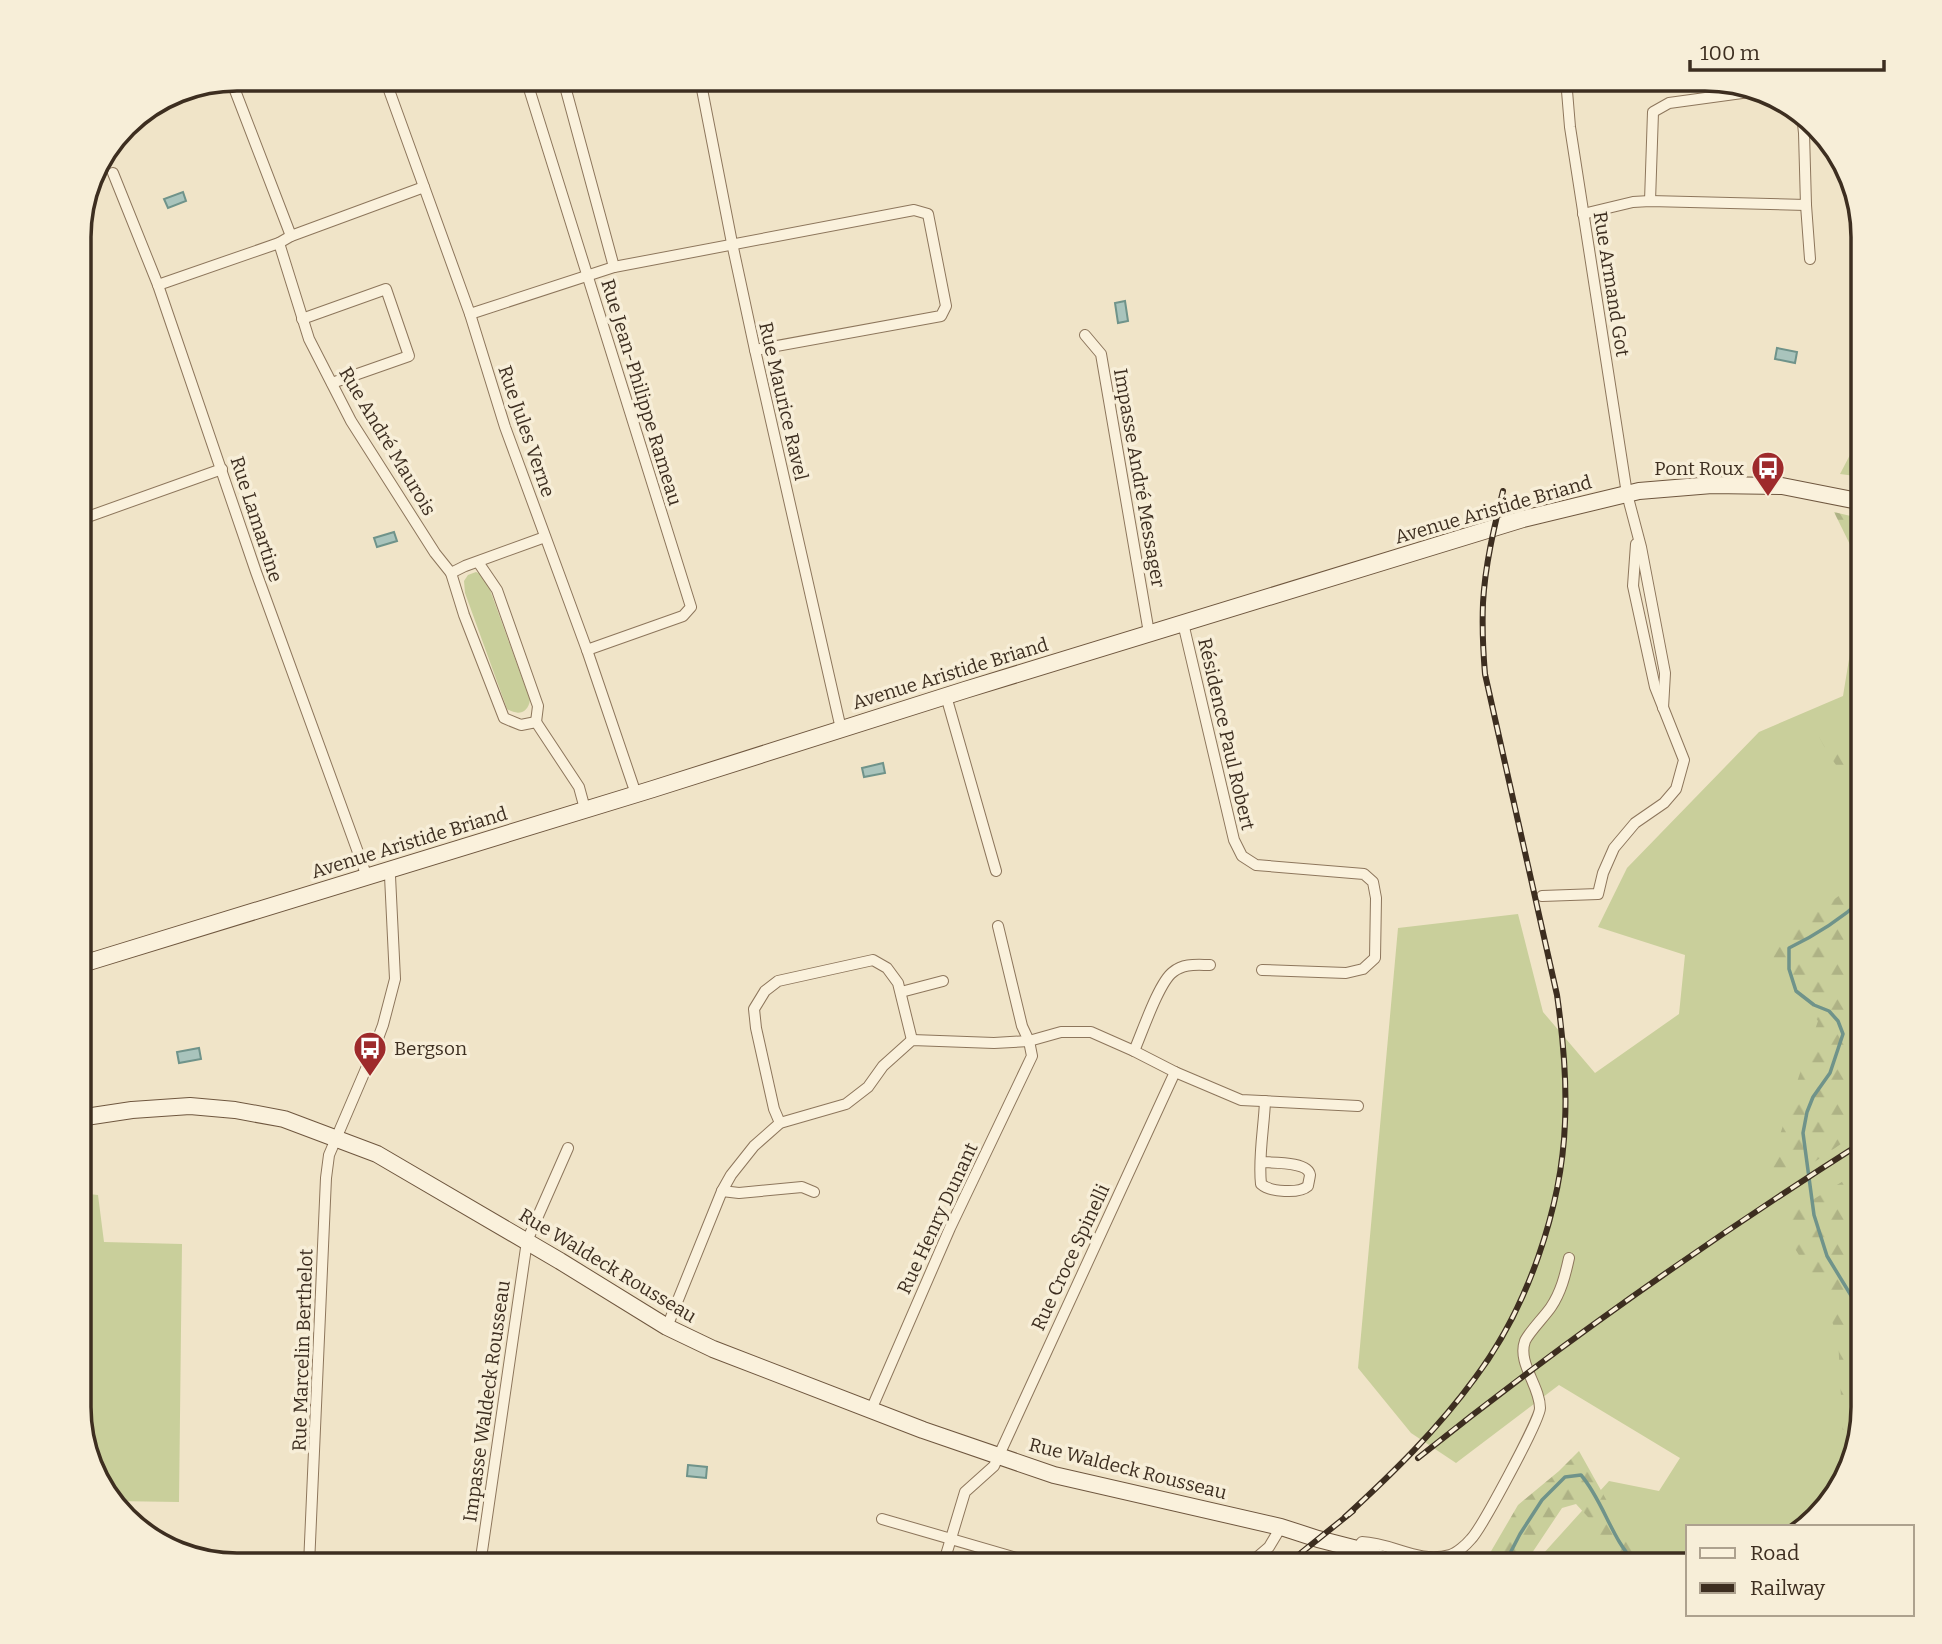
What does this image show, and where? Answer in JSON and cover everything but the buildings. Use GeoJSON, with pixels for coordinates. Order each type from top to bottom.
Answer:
{"type":"FeatureCollection","features":[{"type":"Feature","properties":{"kind":"main road","name":"Avenue Aristide Briand"},"geometry":{"type":"LineString","coordinates":[[91,961],[1149,633],[1581,503],[1639,491],[1712,485],[1782,486],[1851,499]]}},
{"type":"Feature","properties":{"kind":"main road","name":"Rue Waldeck Rousseau"},"geometry":{"type":"LineString","coordinates":[[91,1116],[190,1105],[284,1119],[377,1154],[527,1241],[667,1327],[713,1349],[997,1457],[1054,1475],[1281,1527],[1367,1553]]}},
{"type":"Feature","properties":{"kind":"street"},"geometry":{"type":"LineString","coordinates":[[235,91],[291,236]]}},
{"type":"Feature","properties":{"kind":"street","name":"Rue Jules Verne"},"geometry":{"type":"LineString","coordinates":[[389,91],[470,314],[505,427],[587,650],[636,794]]}},
{"type":"Feature","properties":{"kind":"street","name":"Rue Jean-Philippe Rameau"},"geometry":{"type":"LineString","coordinates":[[530,91],[691,607],[683,615],[587,650]]}},
{"type":"Feature","properties":{"kind":"street","name":"Rue Jean-Philippe Rameau"},"geometry":{"type":"LineString","coordinates":[[567,91],[614,267]]}},
{"type":"Feature","properties":{"kind":"street","name":"Rue Maurice Ravel"},"geometry":{"type":"LineString","coordinates":[[702,91],[755,351],[841,729]]}},
{"type":"Feature","properties":{"kind":"street","name":"Rue Armand Got"},"geometry":{"type":"LineString","coordinates":[[1542,896],[1598,894],[1603,873],[1614,848],[1635,823],[1664,803],[1676,789],[1684,760],[1664,708],[1665,673],[1641,547],[1627,494],[1570,127],[1567,91]]}},
{"type":"Feature","properties":{"kind":"street"},"geometry":{"type":"LineString","coordinates":[[1650,201],[1653,112],[1669,103],[1734,94]]}},
{"type":"Feature","properties":{"kind":"street"},"geometry":{"type":"LineString","coordinates":[[1804,130],[1810,259]]}},
{"type":"Feature","properties":{"kind":"street","name":"Rue Lamartine"},"geometry":{"type":"LineString","coordinates":[[113,173],[158,285],[260,584],[366,877]]}},
{"type":"Feature","properties":{"kind":"street"},"geometry":{"type":"LineString","coordinates":[[158,285],[279,243],[291,236],[424,187]]}},
{"type":"Feature","properties":{"kind":"street"},"geometry":{"type":"LineString","coordinates":[[1583,214],[1633,202],[1650,201],[1806,205]]}},
{"type":"Feature","properties":{"kind":"street"},"geometry":{"type":"LineString","coordinates":[[470,314],[614,267],[914,210],[928,214],[946,306],[941,316],[755,351]]}},
{"type":"Feature","properties":{"kind":"street","name":"Rue André Maurois"},"geometry":{"type":"LineString","coordinates":[[279,243],[309,339],[351,421],[451,573],[464,615],[504,718],[521,725],[536,722]]}},
{"type":"Feature","properties":{"kind":"street"},"geometry":{"type":"LineString","coordinates":[[302,318],[386,289],[410,356],[332,383]]}},
{"type":"Feature","properties":{"kind":"street","name":"Impasse André Messager"},"geometry":{"type":"LineString","coordinates":[[1085,335],[1101,354],[1149,633]]}},
{"type":"Feature","properties":{"kind":"street"},"geometry":{"type":"LineString","coordinates":[[91,516],[222,469]]}},
{"type":"Feature","properties":{"kind":"street"},"geometry":{"type":"LineString","coordinates":[[451,573],[545,537]]}},
{"type":"Feature","properties":{"kind":"street"},"geometry":{"type":"LineString","coordinates":[[478,562],[497,590],[502,603],[538,706],[536,722],[579,787],[585,809]]}},
{"type":"Feature","properties":{"kind":"street","name":"Résidence Paul Robert"},"geometry":{"type":"LineString","coordinates":[[1182,623],[1234,840],[1242,856],[1256,865],[1364,874],[1373,882],[1376,898],[1375,958],[1363,969],[1346,973],[1262,970]]}},
{"type":"Feature","properties":{"kind":"street"},"geometry":{"type":"LineString","coordinates":[[946,696],[996,871]]}},
{"type":"Feature","properties":{"kind":"street","name":"Rue Marcelin Berthelot"},"geometry":{"type":"LineString","coordinates":[[310,1553],[326,1178],[329,1155],[375,1046],[395,979],[388,870]]}},
{"type":"Feature","properties":{"kind":"street"},"geometry":{"type":"LineString","coordinates":[[998,926],[1021,1026],[1030,1041]]}},
{"type":"Feature","properties":{"kind":"street"},"geometry":{"type":"LineString","coordinates":[[780,1123],[774,1109],[754,1009],[765,991],[778,981],[873,960],[887,968],[898,983],[912,1040]]}},
{"type":"Feature","properties":{"kind":"street"},"geometry":{"type":"LineString","coordinates":[[1134,1051],[1164,982],[1172,972],[1187,965],[1210,965]]}},
{"type":"Feature","properties":{"kind":"street"},"geometry":{"type":"LineString","coordinates":[[901,992],[943,981]]}},
{"type":"Feature","properties":{"kind":"street"},"geometry":{"type":"LineString","coordinates":[[667,1327],[722,1191],[754,1146],[780,1123],[846,1104],[868,1087],[883,1066],[912,1040],[994,1043],[1030,1041],[1061,1032],[1091,1032],[1241,1100],[1358,1106]]}},
{"type":"Feature","properties":{"kind":"street","name":"Rue Henry Dunant"},"geometry":{"type":"LineString","coordinates":[[871,1410],[950,1228],[1032,1056],[1030,1041]]}},
{"type":"Feature","properties":{"kind":"street","name":"Rue Croce Spinelli"},"geometry":{"type":"LineString","coordinates":[[947,1553],[965,1492],[994,1465],[1175,1072]]}},
{"type":"Feature","properties":{"kind":"street"},"geometry":{"type":"LineString","coordinates":[[1261,1162],[1307,1168],[1310,1175],[1308,1186],[1302,1191],[1266,1188],[1261,1184],[1261,1162],[1265,1101]]}},
{"type":"Feature","properties":{"kind":"street","name":"Impasse Waldeck Rousseau"},"geometry":{"type":"LineString","coordinates":[[482,1553],[527,1241],[568,1149]]}},
{"type":"Feature","properties":{"kind":"street"},"geometry":{"type":"LineString","coordinates":[[722,1191],[739,1193],[802,1187],[814,1192]]}},
{"type":"Feature","properties":{"kind":"street"},"geometry":{"type":"LineString","coordinates":[[1455,1553],[1473,1538],[1540,1410],[1537,1392],[1524,1359],[1525,1341],[1553,1304],[1564,1283],[1569,1258]]}},
{"type":"Feature","properties":{"kind":"street"},"geometry":{"type":"LineString","coordinates":[[882,1518],[999,1553]]}},
{"type":"Feature","properties":{"kind":"street"},"geometry":{"type":"LineString","coordinates":[[1262,1553],[1269,1547],[1281,1527]]}},
{"type":"Feature","properties":{"kind":"street"},"geometry":{"type":"LineString","coordinates":[[1357,1549],[1362,1542],[1377,1542],[1406,1553]]}},
{"type":"Feature","properties":{"kind":"green space"},"geometry":{"type":"Polygon","coordinates":[[[1851,453],[1851,475],[1840,474],[1851,453]]]}},
{"type":"Feature","properties":{"kind":"green space"},"geometry":{"type":"Polygon","coordinates":[[[1834,512],[1851,516],[1851,547],[1834,512]]]}},
{"type":"Feature","properties":{"kind":"green space"},"geometry":{"type":"Polygon","coordinates":[[[476,572],[485,576],[530,700],[522,712],[507,709],[465,593],[464,581],[468,575],[476,572]]]}},
{"type":"Feature","properties":{"kind":"green space"},"geometry":{"type":"Polygon","coordinates":[[[1851,647],[1851,1407],[1850,1426],[1843,1454],[1831,1480],[1815,1503],[1790,1525],[1686,1525],[1686,1553],[1544,1553],[1609,1481],[1659,1491],[1680,1458],[1559,1385],[1456,1463],[1411,1433],[1358,1368],[1398,928],[1518,914],[1543,1012],[1595,1073],[1679,1014],[1685,955],[1598,927],[1627,868],[1759,732],[1843,696],[1851,647]]]}},
{"type":"Feature","properties":{"kind":"green space"},"geometry":{"type":"Polygon","coordinates":[[[1816,731],[1835,740],[1848,772],[1851,772],[1851,787],[1816,731]]]}},
{"type":"Feature","properties":{"kind":"green space"},"geometry":{"type":"Polygon","coordinates":[[[1851,887],[1851,1137],[1782,1184],[1768,1172],[1818,1021],[1773,966],[1774,935],[1817,912],[1851,887]]]}},
{"type":"Feature","properties":{"kind":"green space"},"geometry":{"type":"Polygon","coordinates":[[[1851,1176],[1851,1407],[1850,1426],[1844,1451],[1838,1337],[1818,1286],[1778,1221],[1851,1176]]]}},
{"type":"Feature","properties":{"kind":"green space"},"geometry":{"type":"Polygon","coordinates":[[[91,1194],[98,1195],[104,1242],[182,1244],[179,1502],[125,1501],[106,1471],[96,1445],[91,1416],[91,1194]]]}},
{"type":"Feature","properties":{"kind":"green space"},"geometry":{"type":"Polygon","coordinates":[[[1579,1451],[1637,1553],[1597,1553],[1598,1528],[1576,1504],[1562,1508],[1532,1553],[1490,1553],[1518,1505],[1579,1451]]]}},
{"type":"Feature","properties":{"kind":"water"},"geometry":{"type":"Polygon","coordinates":[[[183,192],[186,201],[168,208],[164,199],[183,192]]]}},
{"type":"Feature","properties":{"kind":"water"},"geometry":{"type":"Polygon","coordinates":[[[1125,301],[1128,321],[1118,323],[1115,303],[1125,301]]]}},
{"type":"Feature","properties":{"kind":"water"},"geometry":{"type":"Polygon","coordinates":[[[1777,348],[1797,352],[1795,363],[1775,359],[1777,348]]]}},
{"type":"Feature","properties":{"kind":"water"},"geometry":{"type":"Polygon","coordinates":[[[394,532],[397,541],[377,547],[374,538],[394,532]]]}},
{"type":"Feature","properties":{"kind":"water"},"geometry":{"type":"Polygon","coordinates":[[[883,763],[885,773],[864,777],[862,768],[883,763]]]}},
{"type":"Feature","properties":{"kind":"water"},"geometry":{"type":"Polygon","coordinates":[[[199,1048],[201,1059],[179,1063],[177,1052],[199,1048]]]}},
{"type":"Feature","properties":{"kind":"water"},"geometry":{"type":"Polygon","coordinates":[[[688,1465],[707,1467],[706,1478],[687,1476],[688,1465]]]}},
{"type":"Feature","properties":{"kind":"waterway"},"geometry":{"type":"LineString","coordinates":[[1851,909],[1809,938],[1789,948],[1789,969],[1796,991],[1814,1005],[1829,1011],[1838,1021],[1843,1034],[1830,1073],[1813,1097],[1803,1133],[1814,1215],[1827,1256],[1851,1295]]}},
{"type":"Feature","properties":{"kind":"waterway"},"geometry":{"type":"LineString","coordinates":[[1510,1553],[1542,1500],[1565,1477],[1581,1475],[1627,1553]]}},
{"type":"Feature","properties":{"kind":"railway"},"geometry":{"type":"LineString","coordinates":[[1345,1517],[1430,1433],[1494,1351],[1526,1289],[1549,1223],[1557,1189],[1565,1122],[1563,1042],[1557,995],[1485,674],[1484,589],[1490,547],[1503,491]]}},
{"type":"Feature","properties":{"kind":"railway"},"geometry":{"type":"LineString","coordinates":[[1418,1458],[1526,1374],[1636,1294],[1851,1150]]}},
{"type":"Feature","properties":{"kind":"railway"},"geometry":{"type":"LineString","coordinates":[[1301,1553],[1353,1511]]}},
{"type":"Feature","properties":{"kind":"place","name":"Pont Roux"},"geometry":{"type":"Point","coordinates":[1768,498]}},
{"type":"Feature","properties":{"kind":"place","name":"Bergson"},"geometry":{"type":"Point","coordinates":[370,1078]}}]}
